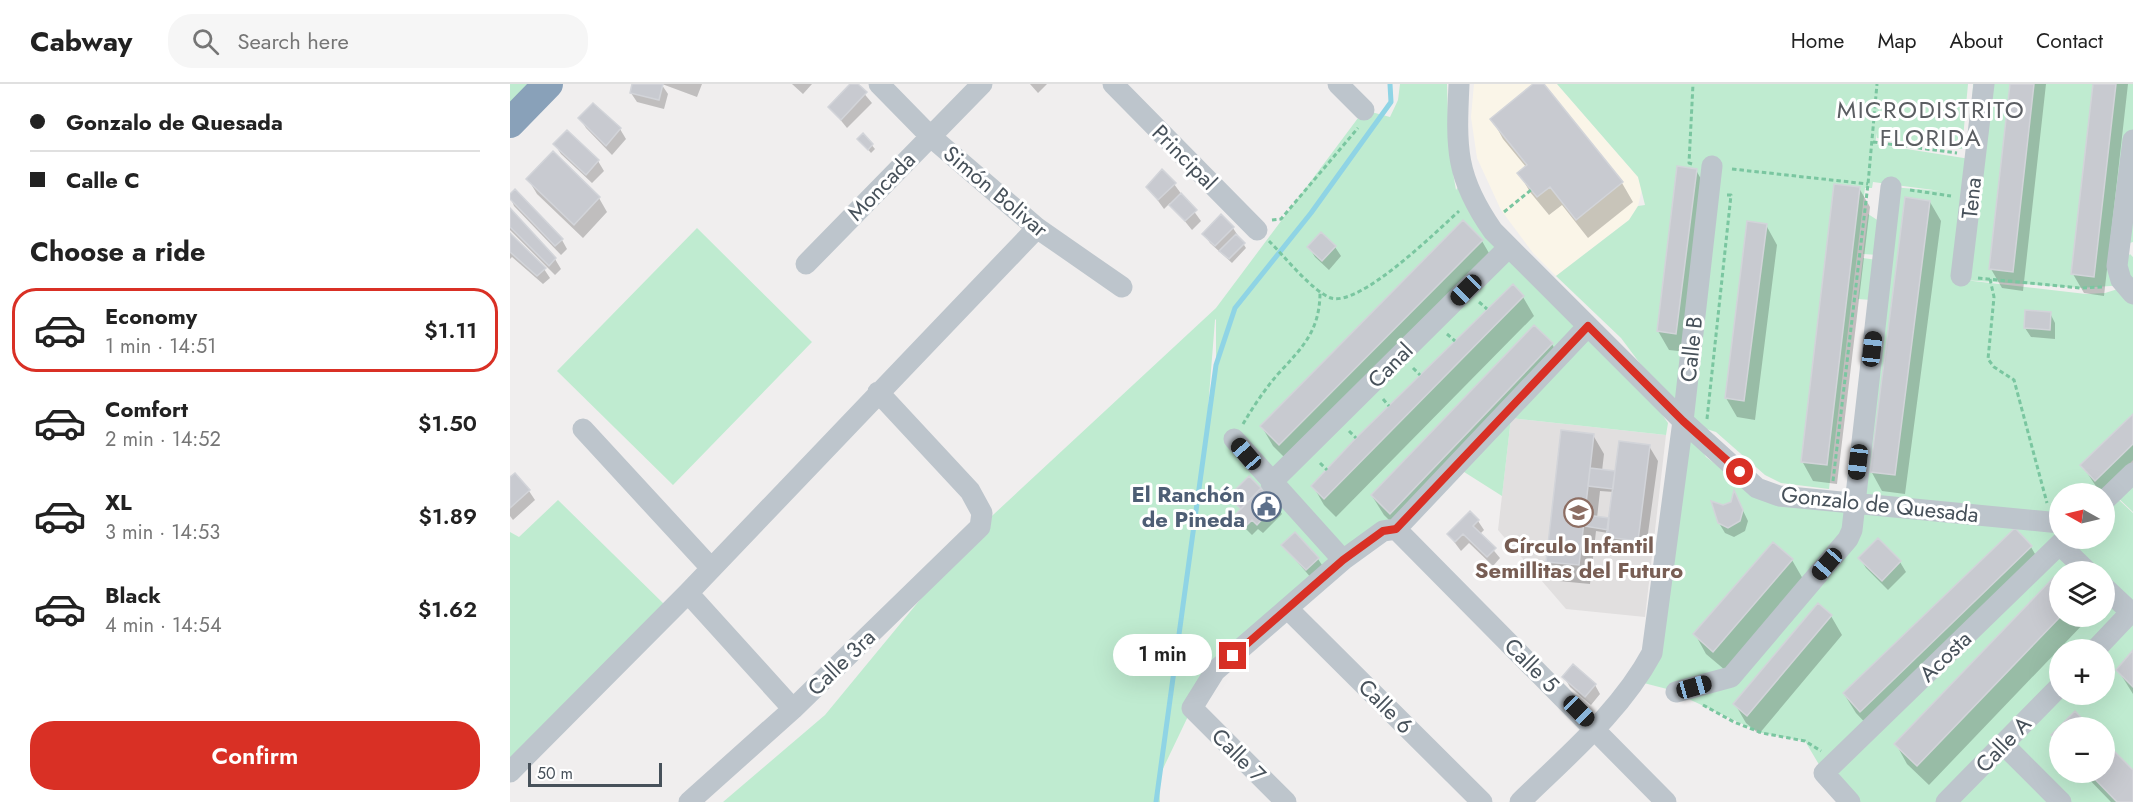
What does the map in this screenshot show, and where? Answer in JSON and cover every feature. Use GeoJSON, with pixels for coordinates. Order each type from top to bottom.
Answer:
{"type":"FeatureCollection","features":[{"type":"Feature","properties":{"kind":"highway"},"geometry":{"type":"LineString","coordinates":[[510,123],[548,84]]}},
{"type":"Feature","properties":{"kind":"street","name":"Simón Bolivar"},"geometry":{"type":"LineString","coordinates":[[879,84],[930,136],[1037,228],[1122,287]]}},
{"type":"Feature","properties":{"kind":"street","name":"Moncada"},"geometry":{"type":"LineString","coordinates":[[806,264],[982,84]]}},
{"type":"Feature","properties":{"kind":"street","name":"Principal"},"geometry":{"type":"LineString","coordinates":[[1113,84],[1259,231]]}},
{"type":"Feature","properties":{"kind":"street"},"geometry":{"type":"LineString","coordinates":[[1338,84],[1364,110]]}},
{"type":"Feature","properties":{"kind":"street","name":"Gonzalo de Quesada"},"geometry":{"type":"LineString","coordinates":[[1459,84],[1458,144],[1463,180],[1472,200],[1489,225],[1508,248],[1683,421],[1757,488],[1779,496],[2049,521]]}},
{"type":"Feature","properties":{"kind":"street","name":"Tena"},"geometry":{"type":"LineString","coordinates":[[1961,276],[1984,84]]}},
{"type":"Feature","properties":{"kind":"street"},"geometry":{"type":"LineString","coordinates":[[2127,287],[2117,266],[2133,140]]}},
{"type":"Feature","properties":{"kind":"street","name":"Calle B"},"geometry":{"type":"LineString","coordinates":[[1520,802],[1595,728],[1640,676],[1652,653],[1683,421],[1712,166]]}},
{"type":"Feature","properties":{"kind":"street"},"geometry":{"type":"LineString","coordinates":[[1676,692],[1731,677],[1848,540],[1852,530],[1853,503],[1891,187]]}},
{"type":"Feature","properties":{"kind":"street"},"geometry":{"type":"LineString","coordinates":[[510,772],[688,593],[1037,228]]}},
{"type":"Feature","properties":{"kind":"street","name":"Canal"},"geometry":{"type":"LineString","coordinates":[[1271,483],[1508,248]]}},
{"type":"Feature","properties":{"kind":"street"},"geometry":{"type":"LineString","coordinates":[[1289,610],[1343,560],[1383,531],[1396,529],[1588,326]]}},
{"type":"Feature","properties":{"kind":"street","name":"Calle 3ra"},"geometry":{"type":"LineString","coordinates":[[689,802],[793,709],[980,527],[982,513],[970,491],[878,392]]}},
{"type":"Feature","properties":{"kind":"street"},"geometry":{"type":"LineString","coordinates":[[583,429],[711,568]]}},
{"type":"Feature","properties":{"kind":"street"},"geometry":{"type":"LineString","coordinates":[[1234,439],[1271,483],[1343,560]]}},
{"type":"Feature","properties":{"kind":"street"},"geometry":{"type":"LineString","coordinates":[[2115,490],[2133,473]]}},
{"type":"Feature","properties":{"kind":"street","name":"Calle 5"},"geometry":{"type":"LineString","coordinates":[[1396,529],[1666,802]]}},
{"type":"Feature","properties":{"kind":"street","name":"Acosta"},"geometry":{"type":"LineString","coordinates":[[1850,802],[1824,773],[2056,549]]}},
{"type":"Feature","properties":{"kind":"street"},"geometry":{"type":"LineString","coordinates":[[2069,549],[2079,561]]}},
{"type":"Feature","properties":{"kind":"street"},"geometry":{"type":"LineString","coordinates":[[688,593],[793,709]]}},
{"type":"Feature","properties":{"kind":"street"},"geometry":{"type":"LineString","coordinates":[[2106,639],[2132,613],[2115,597]]}},
{"type":"Feature","properties":{"kind":"street","name":"Calle 7"},"geometry":{"type":"LineString","coordinates":[[1286,802],[1192,708],[1215,671],[1289,610]]}},
{"type":"Feature","properties":{"kind":"street","name":"Calle 6"},"geometry":{"type":"LineString","coordinates":[[1289,610],[1482,802]]}},
{"type":"Feature","properties":{"kind":"street","name":"Calle A"},"geometry":{"type":"LineString","coordinates":[[1946,802],[2049,697]]}},
{"type":"Feature","properties":{"kind":"street"},"geometry":{"type":"LineString","coordinates":[[2002,744],[2061,802]]}},
{"type":"Feature","properties":{"kind":"path"},"geometry":{"type":"LineString","coordinates":[[1693,84],[1689,163],[1971,198]]}},
{"type":"Feature","properties":{"kind":"path"},"geometry":{"type":"LineString","coordinates":[[1830,501],[1873,142],[1876,84]]}},
{"type":"Feature","properties":{"kind":"path"},"geometry":{"type":"LineString","coordinates":[[1364,110],[1368,116],[1281,219],[1259,231],[1320,292],[1332,298],[1341,299],[1367,287],[1395,268],[1472,200]]}},
{"type":"Feature","properties":{"kind":"path"},"geometry":{"type":"LineString","coordinates":[[1873,142],[1976,155]]}},
{"type":"Feature","properties":{"kind":"path"},"geometry":{"type":"LineString","coordinates":[[1489,225],[1531,190]]}},
{"type":"Feature","properties":{"kind":"path"},"geometry":{"type":"LineString","coordinates":[[1705,441],[1731,195],[1709,192]]}},
{"type":"Feature","properties":{"kind":"path"},"geometry":{"type":"LineString","coordinates":[[1961,276],[2080,288],[2127,287]]}},
{"type":"Feature","properties":{"kind":"path"},"geometry":{"type":"LineString","coordinates":[[1990,279],[1994,297],[1988,359],[1994,367],[2014,380],[2049,498]]}},
{"type":"Feature","properties":{"kind":"path"},"geometry":{"type":"LineString","coordinates":[[1234,439],[1259,399],[1309,341],[1320,303],[1320,292]]}},
{"type":"Feature","properties":{"kind":"path"},"geometry":{"type":"LineString","coordinates":[[1676,692],[1734,722],[1762,733],[1805,741],[1839,758]]}},
{"type":"Feature","properties":{"kind":"shaded area"},"geometry":{"type":"Polygon","coordinates":[[[1474,84],[1557,84],[1638,177],[1642,189],[1638,206],[1629,220],[1556,276],[1533,253],[1501,210],[1477,158],[1471,117],[1474,84]]]}},
{"type":"Feature","properties":{"kind":"shaded area","name":"Círculo Infantil Semillitas del Futuro"},"geometry":{"type":"Polygon","coordinates":[[[1511,418],[1666,435],[1645,617],[1566,609],[1498,530],[1511,418]]]}},
{"type":"Feature","properties":{"kind":"green space"},"geometry":{"type":"Polygon","coordinates":[[[510,84],[548,84],[510,123],[510,84]]]}},
{"type":"Feature","properties":{"kind":"green space"},"geometry":{"type":"Polygon","coordinates":[[[1400,84],[1447,84],[1449,150],[1456,190],[1463,180],[1472,200],[1659,410],[1668,423],[1666,435],[1511,418],[1502,496],[1461,470],[1215,671],[1192,708],[1159,777],[1160,802],[723,802],[825,715],[980,527],[1216,308],[1364,110],[1390,117],[1398,100],[1400,84]],[[1216,319],[1206,434],[1216,365],[1216,319]]]}},
{"type":"Feature","properties":{"kind":"green space"},"geometry":{"type":"Polygon","coordinates":[[[1557,84],[1968,84],[1962,149],[1877,138],[1877,133],[1875,144],[1970,159],[1973,84],[2133,84],[2133,242],[2126,244],[2126,259],[2130,254],[2133,257],[2133,281],[2126,285],[2080,288],[1964,280],[2086,294],[2105,293],[2121,288],[2133,301],[2133,460],[2111,483],[2049,483],[2049,549],[2115,549],[2115,496],[2133,513],[2133,802],[1850,802],[1824,773],[1805,741],[1762,733],[1667,689],[1636,681],[1652,653],[1683,421],[1621,338],[1556,276],[1629,220],[1638,206],[1645,205],[1638,177],[1557,84]],[[1873,182],[1872,188],[1865,188],[1829,489],[1781,483],[1765,475],[1716,432],[1684,422],[1706,457],[1750,490],[1853,503],[1891,187],[1941,191],[1873,182]]]}},
{"type":"Feature","properties":{"kind":"green space"},"geometry":{"type":"Polygon","coordinates":[[[1868,214],[1882,223],[1878,255],[1863,254],[1868,214]]]}},
{"type":"Feature","properties":{"kind":"green space"},"geometry":{"type":"Polygon","coordinates":[[[697,228],[812,342],[673,485],[557,371],[697,228]]]}},
{"type":"Feature","properties":{"kind":"green space"},"geometry":{"type":"Polygon","coordinates":[[[1863,258],[1877,260],[1871,300],[1858,299],[1863,258]]]}},
{"type":"Feature","properties":{"kind":"green space"},"geometry":{"type":"Polygon","coordinates":[[[2133,473],[2133,512],[2115,495],[2115,491],[2133,473]]]}},
{"type":"Feature","properties":{"kind":"green space"},"geometry":{"type":"Polygon","coordinates":[[[558,500],[666,606],[510,766],[510,532],[519,537],[558,500]]]}},
{"type":"Feature","properties":{"kind":"building"},"geometry":{"type":"Polygon","coordinates":[[[632,84],[663,84],[659,100],[630,93],[632,84]]]}},
{"type":"Feature","properties":{"kind":"building"},"geometry":{"type":"Polygon","coordinates":[[[850,84],[858,84],[867,92],[841,120],[828,107],[850,84]]]}},
{"type":"Feature","properties":{"kind":"building"},"geometry":{"type":"Polygon","coordinates":[[[1533,84],[1544,84],[1623,182],[1576,220],[1550,187],[1537,197],[1517,173],[1527,165],[1490,119],[1533,84]]]}},
{"type":"Feature","properties":{"kind":"building"},"geometry":{"type":"Polygon","coordinates":[[[2010,84],[2034,84],[2013,272],[1989,269],[2010,84]]]}},
{"type":"Feature","properties":{"kind":"building"},"geometry":{"type":"Polygon","coordinates":[[[2093,84],[2116,84],[2094,277],[2071,274],[2093,84]]]}},
{"type":"Feature","properties":{"kind":"building"},"geometry":{"type":"Polygon","coordinates":[[[593,103],[621,128],[606,146],[578,118],[593,103]]]}},
{"type":"Feature","properties":{"kind":"building"},"geometry":{"type":"Polygon","coordinates":[[[567,130],[599,160],[586,175],[553,144],[567,130]]]}},
{"type":"Feature","properties":{"kind":"building"},"geometry":{"type":"Polygon","coordinates":[[[863,133],[873,144],[868,150],[857,139],[863,133]]]}},
{"type":"Feature","properties":{"kind":"building"},"geometry":{"type":"Polygon","coordinates":[[[553,151],[600,197],[574,225],[526,179],[553,151]]]}},
{"type":"Feature","properties":{"kind":"building"},"geometry":{"type":"Polygon","coordinates":[[[1677,166],[1697,169],[1676,334],[1657,331],[1677,166]]]}},
{"type":"Feature","properties":{"kind":"building"},"geometry":{"type":"Polygon","coordinates":[[[1162,169],[1176,183],[1158,200],[1146,187],[1162,169]]]}},
{"type":"Feature","properties":{"kind":"building"},"geometry":{"type":"Polygon","coordinates":[[[1834,184],[1860,187],[1827,465],[1801,462],[1834,184]]]}},
{"type":"Feature","properties":{"kind":"building"},"geometry":{"type":"Polygon","coordinates":[[[515,189],[563,239],[555,246],[510,199],[510,194],[515,189]]]}},
{"type":"Feature","properties":{"kind":"building"},"geometry":{"type":"Polygon","coordinates":[[[1181,193],[1197,210],[1185,221],[1169,205],[1181,193]]]}},
{"type":"Feature","properties":{"kind":"building"},"geometry":{"type":"Polygon","coordinates":[[[1905,197],[1930,201],[1895,475],[1870,472],[1905,197]]]}},
{"type":"Feature","properties":{"kind":"building"},"geometry":{"type":"Polygon","coordinates":[[[510,208],[556,258],[549,266],[510,227],[510,208]]]}},
{"type":"Feature","properties":{"kind":"building"},"geometry":{"type":"Polygon","coordinates":[[[1221,214],[1234,227],[1215,246],[1202,234],[1221,214]]]}},
{"type":"Feature","properties":{"kind":"building"},"geometry":{"type":"Polygon","coordinates":[[[1463,220],[1483,240],[1279,445],[1260,426],[1463,220]]]}},
{"type":"Feature","properties":{"kind":"building"},"geometry":{"type":"Polygon","coordinates":[[[1747,221],[1767,224],[1744,401],[1725,398],[1747,221]]]}},
{"type":"Feature","properties":{"kind":"building"},"geometry":{"type":"Polygon","coordinates":[[[1321,232],[1336,246],[1322,261],[1307,247],[1321,232]]]}},
{"type":"Feature","properties":{"kind":"building"},"geometry":{"type":"Polygon","coordinates":[[[510,233],[546,268],[537,276],[510,252],[510,233]]]}},
{"type":"Feature","properties":{"kind":"building"},"geometry":{"type":"Polygon","coordinates":[[[1236,234],[1245,243],[1229,259],[1219,251],[1236,234]]]}},
{"type":"Feature","properties":{"kind":"building"},"geometry":{"type":"Polygon","coordinates":[[[1513,284],[1524,296],[1324,499],[1311,486],[1356,438],[1513,284]]]}},
{"type":"Feature","properties":{"kind":"building"},"geometry":{"type":"Polygon","coordinates":[[[2025,310],[2051,312],[2050,330],[2024,328],[2025,310]]]}},
{"type":"Feature","properties":{"kind":"building"},"geometry":{"type":"Polygon","coordinates":[[[1534,325],[1553,343],[1390,514],[1371,495],[1534,325]]]}},
{"type":"Feature","properties":{"kind":"building"},"geometry":{"type":"Polygon","coordinates":[[[2133,414],[2133,444],[2095,481],[2080,465],[2133,414]]]}},
{"type":"Feature","properties":{"kind":"building"},"geometry":{"type":"Polygon","coordinates":[[[1561,430],[1594,434],[1579,565],[1546,562],[1561,430]]]}},
{"type":"Feature","properties":{"kind":"building"},"geometry":{"type":"Polygon","coordinates":[[[1619,441],[1650,445],[1638,541],[1606,537],[1619,441]]]}},
{"type":"Feature","properties":{"kind":"building"},"geometry":{"type":"Polygon","coordinates":[[[1590,468],[1615,471],[1613,489],[1588,486],[1590,468]]]}},
{"type":"Feature","properties":{"kind":"building"},"geometry":{"type":"Polygon","coordinates":[[[515,473],[530,490],[510,508],[510,477],[515,473]]]}},
{"type":"Feature","properties":{"kind":"building"},"geometry":{"type":"Polygon","coordinates":[[[1249,476],[1261,488],[1241,509],[1228,497],[1249,476]]]}},
{"type":"Feature","properties":{"kind":"building"},"geometry":{"type":"Polygon","coordinates":[[[1261,488],[1277,503],[1257,525],[1252,520],[1246,526],[1235,515],[1261,488]]]}},
{"type":"Feature","properties":{"kind":"building"},"geometry":{"type":"Polygon","coordinates":[[[1734,490],[1743,510],[1740,521],[1728,528],[1718,523],[1711,501],[1723,505],[1731,502],[1734,490]]]}},
{"type":"Feature","properties":{"kind":"building"},"geometry":{"type":"Polygon","coordinates":[[[1470,511],[1479,520],[1473,526],[1496,548],[1487,557],[1463,534],[1455,542],[1447,534],[1470,511]]]}},
{"type":"Feature","properties":{"kind":"building"},"geometry":{"type":"Polygon","coordinates":[[[1586,515],[1609,518],[1608,530],[1584,526],[1586,515]]]}},
{"type":"Feature","properties":{"kind":"building"},"geometry":{"type":"Polygon","coordinates":[[[2015,528],[2032,546],[1860,712],[1843,693],[2015,528]]]}},
{"type":"Feature","properties":{"kind":"building"},"geometry":{"type":"Polygon","coordinates":[[[1295,532],[1319,558],[1306,570],[1281,545],[1295,532]]]}},
{"type":"Feature","properties":{"kind":"building"},"geometry":{"type":"Polygon","coordinates":[[[1878,538],[1901,561],[1882,581],[1858,558],[1878,538]]]}},
{"type":"Feature","properties":{"kind":"building"},"geometry":{"type":"Polygon","coordinates":[[[1773,542],[1793,559],[1713,652],[1693,634],[1773,542]]]}},
{"type":"Feature","properties":{"kind":"building"},"geometry":{"type":"Polygon","coordinates":[[[2049,582],[2050,627],[1917,766],[1894,744],[2049,582]]]}},
{"type":"Feature","properties":{"kind":"building"},"geometry":{"type":"Polygon","coordinates":[[[1818,603],[1832,615],[1747,716],[1733,704],[1818,603]]]}},
{"type":"Feature","properties":{"kind":"building"},"geometry":{"type":"Polygon","coordinates":[[[2133,650],[2133,687],[2116,670],[2133,650]]]}},
{"type":"Feature","properties":{"kind":"building"},"geometry":{"type":"Polygon","coordinates":[[[1573,664],[1596,684],[1585,697],[1562,677],[1573,664]]]}},
{"type":"Feature","properties":{"kind":"building"},"geometry":{"type":"Polygon","coordinates":[[[2075,711],[2081,717],[2069,717],[2075,711]]]}},
{"type":"Feature","properties":{"kind":"building"},"geometry":{"type":"Polygon","coordinates":[[[2115,752],[2133,770],[2133,802],[2117,802],[2099,783],[2115,783],[2115,752]]]}},
{"type":"Feature","properties":{"kind":"waterway"},"geometry":{"type":"LineString","coordinates":[[1156,802],[1216,365],[1235,308],[1311,213],[1391,102],[1390,84]]}},
{"type":"Feature","properties":{"kind":"place","name":"El Ranchón de Pineda"},"geometry":{"type":"Point","coordinates":[1266,507]}},
{"type":"Feature","properties":{"kind":"place","name":"Círculo Infantil Semillitas del Futuro"},"geometry":{"type":"Point","coordinates":[1579,513]}},
{"type":"Feature","properties":{"kind":"district","name":"MICRODISTRITO FLORIDA"},"geometry":{"type":"Point","coordinates":[1931,124]}},
{"type":"Feature","properties":{"kind":"route"},"geometry":{"type":"LineString","coordinates":[[1233,656],[1289,610],[1343,560],[1383,531],[1396,529],[1588,326],[1683,421],[1740,472]]}}]}
